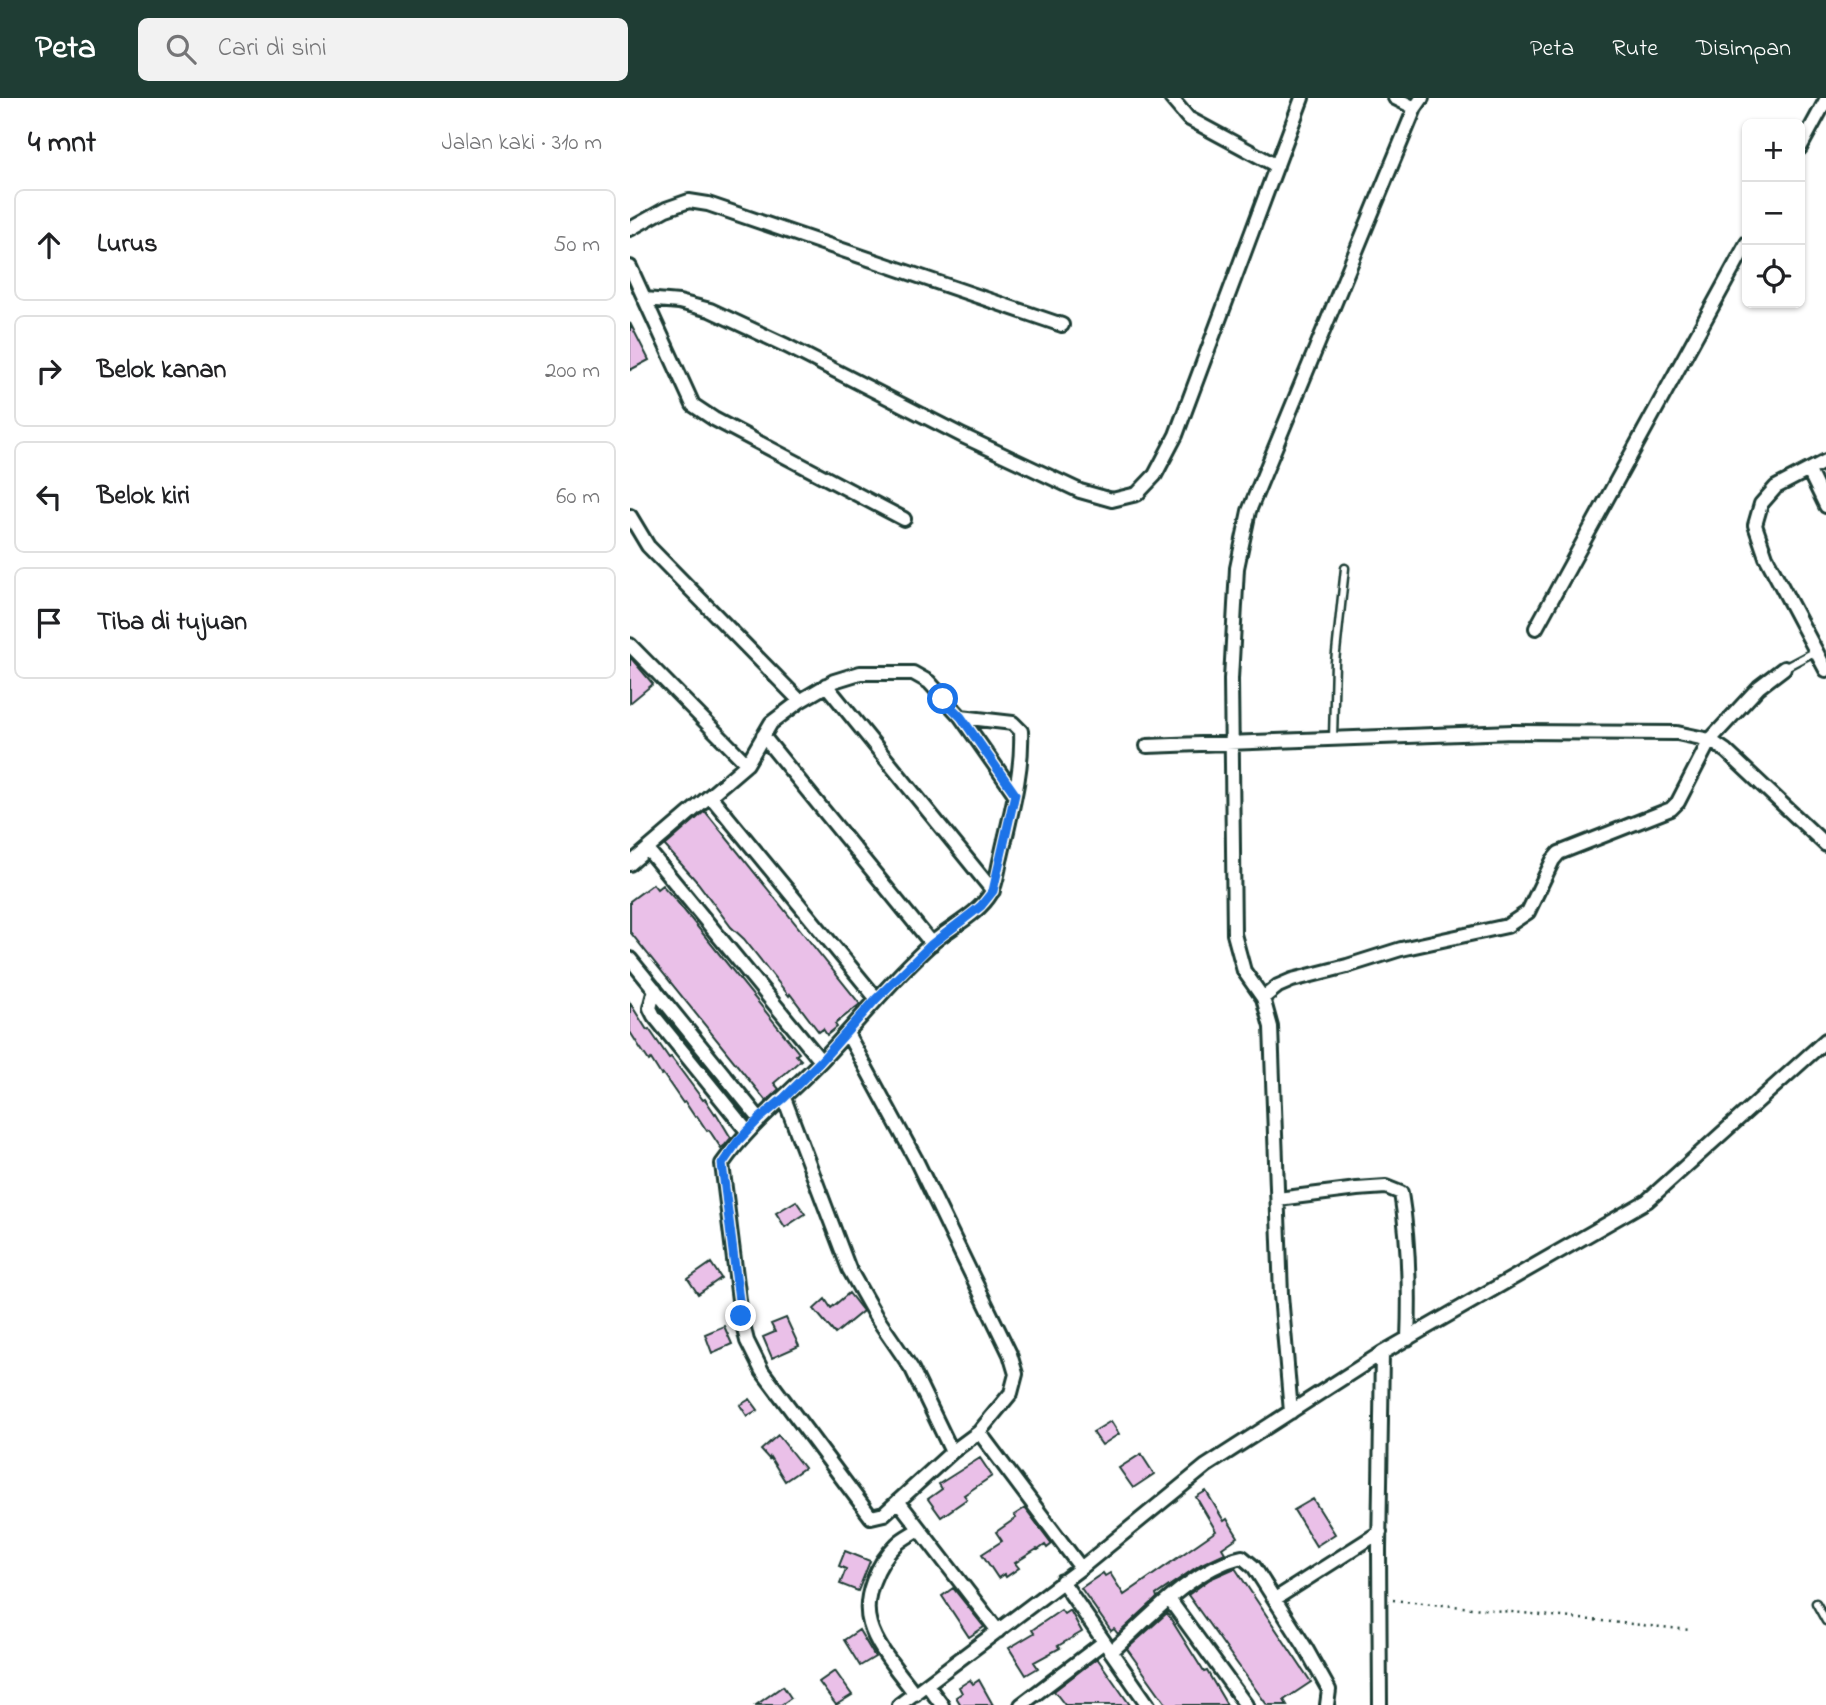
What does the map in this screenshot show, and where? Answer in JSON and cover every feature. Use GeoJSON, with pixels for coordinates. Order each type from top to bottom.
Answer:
{"type":"FeatureCollection","features":[{"type":"Feature","properties":{"kind":"street"},"geometry":{"type":"LineString","coordinates":[[1171,98],[1188,118],[1277,166]]}},
{"type":"Feature","properties":{"kind":"street"},"geometry":{"type":"LineString","coordinates":[[645,299],[679,302],[710,310],[1080,491],[1112,500],[1137,494],[1155,475],[1176,435],[1301,98]]}},
{"type":"Feature","properties":{"kind":"street"},"geometry":{"type":"LineString","coordinates":[[1291,1412],[1281,1295],[1271,1027],[1263,998],[1244,971],[1234,934],[1230,742],[1237,568],[1249,511],[1419,103],[1395,98]]}},
{"type":"Feature","properties":{"kind":"street"},"geometry":{"type":"LineString","coordinates":[[1805,139],[1826,100]]}},
{"type":"Feature","properties":{"kind":"street"},"geometry":{"type":"LineString","coordinates":[[630,229],[666,209],[689,201],[708,204],[1062,325]]}},
{"type":"Feature","properties":{"kind":"street"},"geometry":{"type":"LineString","coordinates":[[1536,628],[1746,245]]}},
{"type":"Feature","properties":{"kind":"street"},"geometry":{"type":"LineString","coordinates":[[630,267],[694,405],[714,419],[904,519]]}},
{"type":"Feature","properties":{"kind":"street"},"geometry":{"type":"LineString","coordinates":[[1826,461],[1776,487],[1761,504],[1755,525],[1766,557],[1826,670]]}},
{"type":"Feature","properties":{"kind":"street"},"geometry":{"type":"LineString","coordinates":[[1809,471],[1826,506]]}},
{"type":"Feature","properties":{"kind":"street"},"geometry":{"type":"LineString","coordinates":[[630,516],[648,546],[800,701]]}},
{"type":"Feature","properties":{"kind":"street"},"geometry":{"type":"LineString","coordinates":[[630,645],[747,764]]}},
{"type":"Feature","properties":{"kind":"street"},"geometry":{"type":"LineString","coordinates":[[1263,998],[1278,986],[1292,980],[1401,949],[1507,926],[1528,912],[1559,853],[1671,809],[1678,802],[1710,740],[1759,687],[1784,668]]}},
{"type":"Feature","properties":{"kind":"street"},"geometry":{"type":"LineString","coordinates":[[630,864],[747,764],[771,723],[826,685],[860,673],[913,673],[929,682],[961,717],[1015,794]]}},
{"type":"Feature","properties":{"kind":"street"},"geometry":{"type":"LineString","coordinates":[[826,685],[993,891]]}},
{"type":"Feature","properties":{"kind":"street"},"geometry":{"type":"LineString","coordinates":[[847,1033],[915,1158],[1010,1354],[1016,1374],[1011,1393],[979,1432],[952,1452],[884,1514],[871,1517],[762,1371],[747,1341],[741,1316],[722,1164],[747,1131],[821,1061],[876,999],[932,944],[981,906],[993,891],[1015,794],[1022,746],[1021,731],[1013,723],[961,717]]}},
{"type":"Feature","properties":{"kind":"street"},"geometry":{"type":"LineString","coordinates":[[1147,746],[1526,732],[1677,733],[1710,740],[1726,751],[1826,845]]}},
{"type":"Feature","properties":{"kind":"street"},"geometry":{"type":"LineString","coordinates":[[763,736],[932,944]]}},
{"type":"Feature","properties":{"kind":"street"},"geometry":{"type":"LineString","coordinates":[[711,797],[876,999]]}},
{"type":"Feature","properties":{"kind":"street"},"geometry":{"type":"LineString","coordinates":[[648,850],[821,1061]]}},
{"type":"Feature","properties":{"kind":"street"},"geometry":{"type":"LineString","coordinates":[[630,958],[760,1118]]}},
{"type":"Feature","properties":{"kind":"street"},"geometry":{"type":"LineString","coordinates":[[654,989],[650,1008],[654,1016],[747,1131]]}},
{"type":"Feature","properties":{"kind":"street"},"geometry":{"type":"LineString","coordinates":[[899,1705],[1081,1568],[1206,1466],[1382,1353],[1647,1201],[1826,1040]]}},
{"type":"Feature","properties":{"kind":"street"},"geometry":{"type":"LineString","coordinates":[[784,1098],[849,1269],[875,1315],[912,1369],[952,1452]]}},
{"type":"Feature","properties":{"kind":"street"},"geometry":{"type":"LineString","coordinates":[[1278,1199],[1357,1188],[1386,1187],[1401,1193],[1408,1234],[1408,1339]]}},
{"type":"Feature","properties":{"kind":"street"},"geometry":{"type":"LineString","coordinates":[[1380,1705],[1382,1353]]}},
{"type":"Feature","properties":{"kind":"street"},"geometry":{"type":"LineString","coordinates":[[979,1432],[1081,1568]]}},
{"type":"Feature","properties":{"kind":"street"},"geometry":{"type":"LineString","coordinates":[[898,1501],[998,1631]]}},
{"type":"Feature","properties":{"kind":"street"},"geometry":{"type":"LineString","coordinates":[[915,1694],[878,1642],[870,1626],[867,1610],[873,1581],[887,1555],[899,1542],[919,1529]]}},
{"type":"Feature","properties":{"kind":"street"},"geometry":{"type":"LineString","coordinates":[[1275,1599],[1380,1532]]}},
{"type":"Feature","properties":{"kind":"street"},"geometry":{"type":"LineString","coordinates":[[1021,1705],[1108,1647],[1197,1578],[1227,1561],[1242,1557],[1254,1567],[1305,1647],[1329,1690],[1327,1705]]}},
{"type":"Feature","properties":{"kind":"street"},"geometry":{"type":"LineString","coordinates":[[1062,1581],[1148,1705]]}},
{"type":"Feature","properties":{"kind":"street"},"geometry":{"type":"LineString","coordinates":[[1170,1599],[1246,1705]]}},
{"type":"Feature","properties":{"kind":"street"},"geometry":{"type":"LineString","coordinates":[[927,1685],[942,1705]]}},
{"type":"Feature","properties":{"kind":"street"},"geometry":{"type":"LineString","coordinates":[[1037,1693],[1046,1705]]}},
{"type":"Feature","properties":{"kind":"lane"},"geometry":{"type":"LineString","coordinates":[[1333,738],[1335,662],[1345,568]]}},
{"type":"Feature","properties":{"kind":"lane"},"geometry":{"type":"LineString","coordinates":[[1784,668],[1816,652]]}},
{"type":"Feature","properties":{"kind":"lane"},"geometry":{"type":"LineString","coordinates":[[1815,1603],[1826,1621]]}},
{"type":"Feature","properties":{"kind":"path"},"geometry":{"type":"LineString","coordinates":[[1380,1599],[1690,1630]]}},
{"type":"Feature","properties":{"kind":"building"},"geometry":{"type":"Polygon","coordinates":[[[630,323],[649,360],[630,370],[630,323]]]}},
{"type":"Feature","properties":{"kind":"building"},"geometry":{"type":"Polygon","coordinates":[[[630,657],[653,684],[630,703],[630,657]]]}},
{"type":"Feature","properties":{"kind":"building"},"geometry":{"type":"Polygon","coordinates":[[[705,811],[860,1004],[835,1024],[837,1027],[827,1035],[823,1029],[819,1032],[665,846],[705,811]]]}},
{"type":"Feature","properties":{"kind":"building"},"geometry":{"type":"Polygon","coordinates":[[[653,884],[657,889],[662,885],[675,899],[799,1053],[796,1055],[801,1060],[774,1083],[779,1089],[766,1101],[630,932],[630,901],[653,884]]]}},
{"type":"Feature","properties":{"kind":"building"},"geometry":{"type":"Polygon","coordinates":[[[630,1003],[647,1030],[649,1029],[669,1058],[671,1057],[716,1113],[731,1138],[721,1148],[651,1059],[649,1061],[630,1032],[630,1003]]]}},
{"type":"Feature","properties":{"kind":"building"},"geometry":{"type":"Polygon","coordinates":[[[796,1201],[805,1214],[785,1227],[776,1213],[796,1201]]]}},
{"type":"Feature","properties":{"kind":"building"},"geometry":{"type":"Polygon","coordinates":[[[711,1263],[721,1278],[698,1294],[688,1279],[711,1263]]]}},
{"type":"Feature","properties":{"kind":"building"},"geometry":{"type":"Polygon","coordinates":[[[849,1293],[863,1311],[835,1334],[814,1309],[825,1299],[831,1308],[849,1293]]]}},
{"type":"Feature","properties":{"kind":"building"},"geometry":{"type":"Polygon","coordinates":[[[786,1318],[799,1346],[772,1358],[763,1337],[775,1332],[771,1324],[786,1318]]]}},
{"type":"Feature","properties":{"kind":"building"},"geometry":{"type":"Polygon","coordinates":[[[724,1326],[732,1344],[712,1353],[705,1334],[724,1326]]]}},
{"type":"Feature","properties":{"kind":"building"},"geometry":{"type":"Polygon","coordinates":[[[750,1399],[758,1410],[747,1416],[740,1405],[750,1399]]]}},
{"type":"Feature","properties":{"kind":"building"},"geometry":{"type":"Polygon","coordinates":[[[1111,1421],[1119,1434],[1102,1445],[1093,1432],[1111,1421]]]}},
{"type":"Feature","properties":{"kind":"building"},"geometry":{"type":"Polygon","coordinates":[[[778,1435],[804,1468],[785,1481],[770,1457],[769,1459],[761,1450],[778,1435]]]}},
{"type":"Feature","properties":{"kind":"building"},"geometry":{"type":"Polygon","coordinates":[[[1141,1454],[1154,1474],[1133,1488],[1119,1468],[1141,1454]]]}},
{"type":"Feature","properties":{"kind":"building"},"geometry":{"type":"Polygon","coordinates":[[[980,1458],[992,1476],[964,1495],[967,1499],[941,1517],[928,1499],[942,1489],[939,1484],[980,1458]]]}},
{"type":"Feature","properties":{"kind":"building"},"geometry":{"type":"Polygon","coordinates":[[[1206,1491],[1224,1521],[1227,1519],[1238,1537],[1222,1548],[1225,1553],[1201,1564],[1156,1595],[1157,1598],[1118,1634],[1114,1629],[1111,1631],[1081,1588],[1103,1573],[1105,1576],[1110,1573],[1124,1595],[1216,1531],[1196,1497],[1206,1491]]]}},
{"type":"Feature","properties":{"kind":"building"},"geometry":{"type":"Polygon","coordinates":[[[1313,1499],[1335,1534],[1316,1546],[1294,1510],[1313,1499]]]}},
{"type":"Feature","properties":{"kind":"building"},"geometry":{"type":"Polygon","coordinates":[[[1025,1508],[1052,1544],[1047,1548],[1045,1545],[1037,1549],[1015,1563],[1019,1568],[1006,1577],[1004,1574],[998,1578],[982,1554],[1002,1541],[996,1532],[1025,1508]]]}},
{"type":"Feature","properties":{"kind":"building"},"geometry":{"type":"Polygon","coordinates":[[[845,1551],[870,1561],[858,1591],[840,1584],[846,1569],[839,1566],[845,1551]]]}},
{"type":"Feature","properties":{"kind":"building"},"geometry":{"type":"Polygon","coordinates":[[[1235,1568],[1311,1682],[1284,1700],[1287,1705],[1267,1705],[1188,1595],[1210,1579],[1235,1568]]]}},
{"type":"Feature","properties":{"kind":"building"},"geometry":{"type":"Polygon","coordinates":[[[953,1588],[984,1627],[969,1637],[942,1596],[953,1588]]]}},
{"type":"Feature","properties":{"kind":"building"},"geometry":{"type":"Polygon","coordinates":[[[1061,1610],[1064,1614],[1070,1610],[1082,1632],[1034,1662],[1038,1668],[1026,1675],[1009,1648],[1034,1633],[1032,1630],[1061,1610]]]}},
{"type":"Feature","properties":{"kind":"building"},"geometry":{"type":"Polygon","coordinates":[[[1167,1613],[1227,1705],[1167,1705],[1127,1649],[1167,1613]]]}},
{"type":"Feature","properties":{"kind":"building"},"geometry":{"type":"Polygon","coordinates":[[[859,1630],[875,1657],[860,1666],[844,1640],[859,1630]]]}},
{"type":"Feature","properties":{"kind":"building"},"geometry":{"type":"Polygon","coordinates":[[[1097,1658],[1130,1705],[1065,1705],[1054,1691],[1097,1658]]]}},
{"type":"Feature","properties":{"kind":"building"},"geometry":{"type":"Polygon","coordinates":[[[835,1671],[852,1695],[836,1705],[819,1682],[835,1671]]]}},
{"type":"Feature","properties":{"kind":"building"},"geometry":{"type":"Polygon","coordinates":[[[970,1680],[973,1684],[979,1680],[993,1705],[961,1705],[956,1697],[962,1693],[959,1687],[970,1680]]]}},
{"type":"Feature","properties":{"kind":"building"},"geometry":{"type":"Polygon","coordinates":[[[783,1686],[791,1698],[781,1705],[756,1705],[783,1686]]]}},
{"type":"Feature","properties":{"kind":"route"},"geometry":{"type":"LineString","coordinates":[[741,1316],[722,1164],[738,1141],[821,1061],[876,999],[932,944],[981,906],[993,891],[1015,794],[961,717],[943,699]]}}]}
